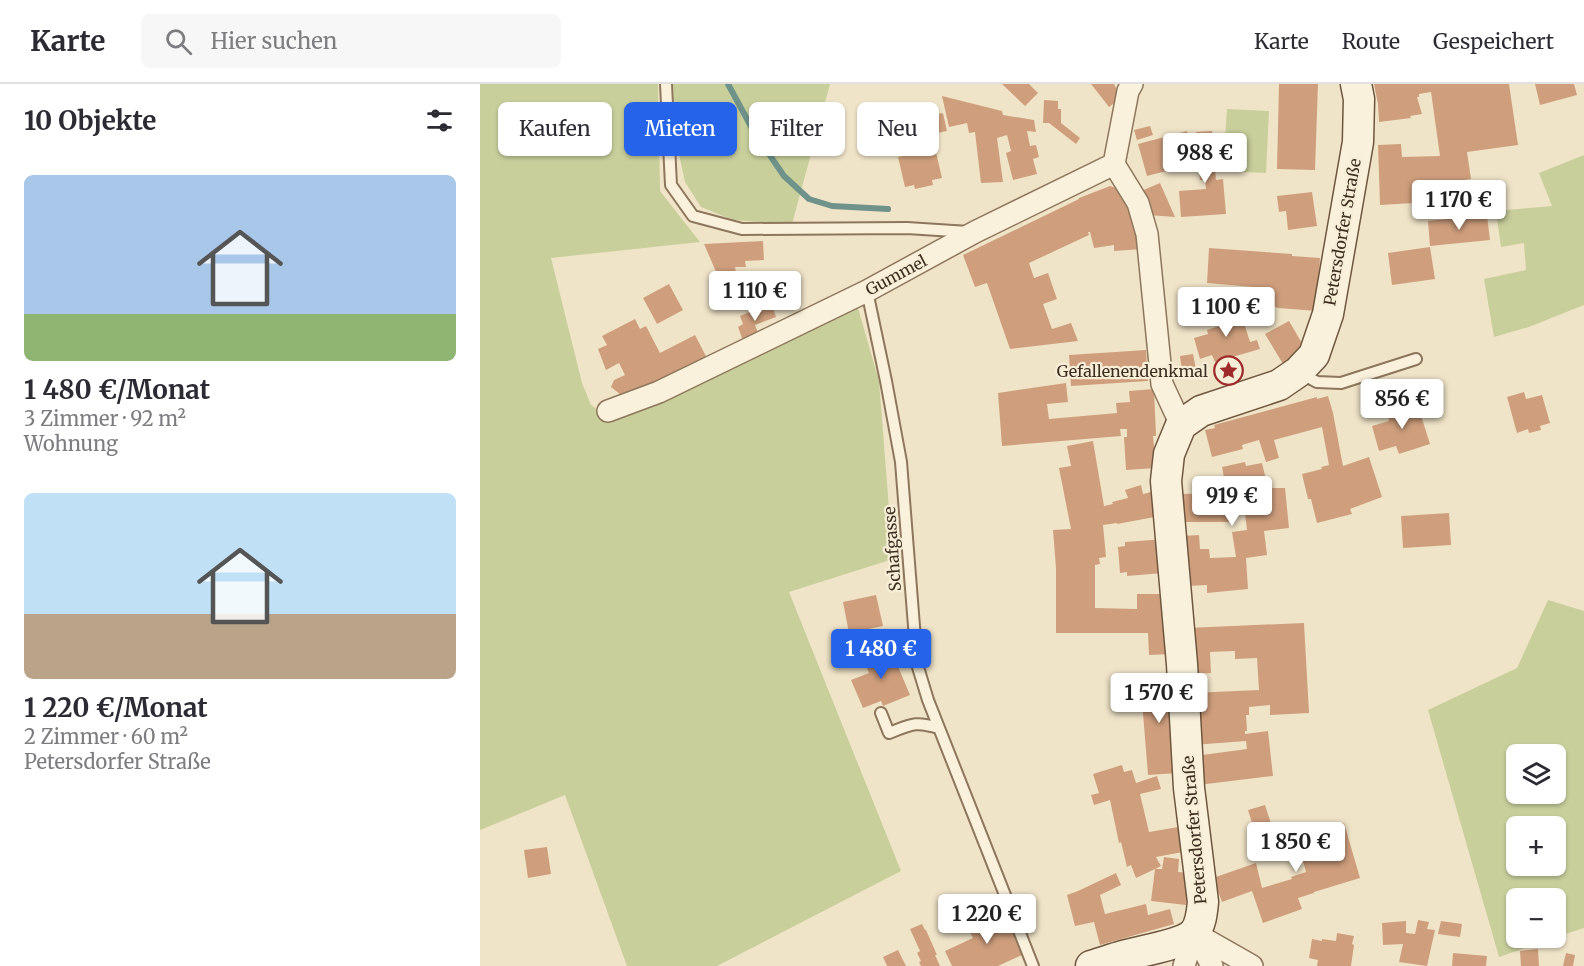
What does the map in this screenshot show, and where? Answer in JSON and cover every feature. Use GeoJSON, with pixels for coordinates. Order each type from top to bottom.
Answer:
{"type":"FeatureCollection","features":[{"type":"Feature","properties":{"kind":"main road","name":"Petersdorfer Straße"},"geometry":{"type":"LineString","coordinates":[[1194,933],[1201,918],[1203,902],[1189,788],[1182,664],[1166,481],[1169,454],[1181,426],[1201,411],[1280,385],[1298,372],[1314,355],[1328,314],[1358,142],[1359,99],[1356,84]]}},
{"type":"Feature","properties":{"kind":"main road"},"geometry":{"type":"LineString","coordinates":[[1091,966],[1175,943],[1194,933]]}},
{"type":"Feature","properties":{"kind":"street"},"geometry":{"type":"LineString","coordinates":[[1128,86],[1114,164],[1138,203],[1141,213],[1146,234],[1162,384],[1181,426]]}},
{"type":"Feature","properties":{"kind":"street","name":"Gummel"},"geometry":{"type":"LineString","coordinates":[[608,411],[659,392],[867,291],[975,232],[1114,164]]}},
{"type":"Feature","properties":{"kind":"street"},"geometry":{"type":"LineString","coordinates":[[1184,966],[1194,933]]}},
{"type":"Feature","properties":{"kind":"street"},"geometry":{"type":"LineString","coordinates":[[1194,933],[1212,966]]}},
{"type":"Feature","properties":{"kind":"street"},"geometry":{"type":"LineString","coordinates":[[1194,933],[1252,966]]}},
{"type":"Feature","properties":{"kind":"lane"},"geometry":{"type":"LineString","coordinates":[[666,84],[671,185],[693,216],[742,229],[907,228],[975,232]]}},
{"type":"Feature","properties":{"kind":"lane","name":"Schafgasse"},"geometry":{"type":"LineString","coordinates":[[867,291],[901,462],[917,664],[928,700],[1033,966]]}},
{"type":"Feature","properties":{"kind":"lane"},"geometry":{"type":"LineString","coordinates":[[1298,372],[1317,382],[1341,383],[1416,359]]}},
{"type":"Feature","properties":{"kind":"lane"},"geometry":{"type":"LineString","coordinates":[[881,713],[889,733],[915,723],[925,723],[939,728]]}},
{"type":"Feature","properties":{"kind":"green space"},"geometry":{"type":"Polygon","coordinates":[[[480,84],[658,84],[658,102],[624,102],[624,156],[659,156],[660,191],[700,242],[551,258],[582,383],[591,405],[613,421],[858,308],[879,381],[893,559],[789,592],[901,871],[717,966],[627,966],[565,795],[480,830],[480,84]]]}},
{"type":"Feature","properties":{"kind":"green space"},"geometry":{"type":"Polygon","coordinates":[[[673,84],[830,84],[825,102],[749,102],[749,156],[810,156],[792,224],[733,220],[701,207],[685,182],[679,156],[737,156],[737,102],[674,102],[673,84]]]}},
{"type":"Feature","properties":{"kind":"green space"},"geometry":{"type":"Polygon","coordinates":[[[1227,109],[1269,111],[1266,173],[1223,171],[1227,109]]]}},
{"type":"Feature","properties":{"kind":"green space"},"geometry":{"type":"Polygon","coordinates":[[[1584,155],[1584,305],[1529,327],[1494,337],[1484,279],[1526,270],[1524,243],[1501,247],[1496,211],[1552,206],[1539,173],[1584,155]]]}},
{"type":"Feature","properties":{"kind":"green space"},"geometry":{"type":"Polygon","coordinates":[[[1548,600],[1584,611],[1584,928],[1566,934],[1566,888],[1506,888],[1506,948],[1526,948],[1499,957],[1428,710],[1517,668],[1548,600]]]}},
{"type":"Feature","properties":{"kind":"building"},"geometry":{"type":"Polygon","coordinates":[[[1002,84],[1029,84],[1038,93],[1025,106],[1002,84]]]}},
{"type":"Feature","properties":{"kind":"building"},"geometry":{"type":"Polygon","coordinates":[[[1091,84],[1114,84],[1121,98],[1109,107],[1091,84]]]}},
{"type":"Feature","properties":{"kind":"building"},"geometry":{"type":"Polygon","coordinates":[[[1279,84],[1318,84],[1315,170],[1277,169],[1279,84]]]}},
{"type":"Feature","properties":{"kind":"building"},"geometry":{"type":"Polygon","coordinates":[[[1374,84],[1509,84],[1518,145],[1467,152],[1471,179],[1413,184],[1414,203],[1380,205],[1378,145],[1401,144],[1402,157],[1440,156],[1431,92],[1419,94],[1417,97],[1422,114],[1410,116],[1411,118],[1379,122],[1374,84]]]}},
{"type":"Feature","properties":{"kind":"building"},"geometry":{"type":"Polygon","coordinates":[[[1535,84],[1574,84],[1577,95],[1540,105],[1535,84]]]}},
{"type":"Feature","properties":{"kind":"building"},"geometry":{"type":"Polygon","coordinates":[[[942,96],[1002,111],[1003,115],[1034,120],[1036,132],[1027,131],[1030,146],[1036,145],[1039,157],[1033,159],[1037,174],[1013,180],[1006,153],[1011,151],[1007,135],[997,138],[1003,182],[981,183],[975,132],[969,133],[967,123],[949,127],[942,96]]]}},
{"type":"Feature","properties":{"kind":"building"},"geometry":{"type":"Polygon","coordinates":[[[1044,100],[1058,101],[1058,109],[1061,109],[1061,123],[1080,138],[1076,144],[1049,123],[1043,123],[1044,100]]]}},
{"type":"Feature","properties":{"kind":"building"},"geometry":{"type":"Polygon","coordinates":[[[943,113],[947,131],[939,133],[939,114],[943,113]]]}},
{"type":"Feature","properties":{"kind":"building"},"geometry":{"type":"Polygon","coordinates":[[[1150,126],[1153,135],[1137,140],[1134,130],[1150,126]]]}},
{"type":"Feature","properties":{"kind":"building"},"geometry":{"type":"Polygon","coordinates":[[[1187,131],[1192,151],[1175,156],[1178,168],[1147,176],[1138,144],[1187,131]]]}},
{"type":"Feature","properties":{"kind":"building"},"geometry":{"type":"Polygon","coordinates":[[[1212,131],[1216,180],[1223,179],[1226,214],[1181,217],[1179,191],[1206,189],[1205,180],[1200,180],[1196,132],[1212,131]]]}},
{"type":"Feature","properties":{"kind":"building"},"geometry":{"type":"Polygon","coordinates":[[[937,156],[942,178],[932,180],[933,185],[915,189],[914,185],[905,187],[898,157],[937,156]]]}},
{"type":"Feature","properties":{"kind":"building"},"geometry":{"type":"Polygon","coordinates":[[[1160,183],[1175,217],[1149,215],[1139,192],[1160,183]]]}},
{"type":"Feature","properties":{"kind":"building"},"geometry":{"type":"Polygon","coordinates":[[[1110,186],[1120,189],[1131,205],[1143,249],[1114,251],[1114,245],[1094,248],[1090,232],[1088,232],[1089,235],[1029,263],[1034,278],[1048,273],[1057,299],[1043,304],[1052,329],[1071,323],[1078,341],[1010,349],[987,283],[975,287],[963,255],[1079,198],[1110,186]]]}},
{"type":"Feature","properties":{"kind":"building"},"geometry":{"type":"Polygon","coordinates":[[[1312,192],[1317,226],[1288,230],[1286,211],[1279,212],[1277,196],[1312,192]]]}},
{"type":"Feature","properties":{"kind":"building"},"geometry":{"type":"Polygon","coordinates":[[[1487,215],[1490,240],[1430,246],[1428,221],[1487,215]]]}},
{"type":"Feature","properties":{"kind":"building"},"geometry":{"type":"Polygon","coordinates":[[[763,241],[764,260],[745,261],[746,267],[735,267],[736,273],[717,274],[704,244],[763,241]]]}},
{"type":"Feature","properties":{"kind":"building"},"geometry":{"type":"Polygon","coordinates":[[[1430,247],[1435,279],[1392,285],[1388,253],[1430,247]]]}},
{"type":"Feature","properties":{"kind":"building"},"geometry":{"type":"Polygon","coordinates":[[[1209,248],[1320,258],[1317,311],[1278,308],[1271,305],[1266,298],[1265,288],[1207,283],[1209,248]]]}},
{"type":"Feature","properties":{"kind":"building"},"geometry":{"type":"Polygon","coordinates":[[[669,284],[683,310],[657,324],[643,298],[669,284]]]}},
{"type":"Feature","properties":{"kind":"building"},"geometry":{"type":"Polygon","coordinates":[[[772,305],[776,317],[755,325],[759,335],[743,341],[738,327],[743,324],[740,316],[772,305]]]}},
{"type":"Feature","properties":{"kind":"building"},"geometry":{"type":"Polygon","coordinates":[[[1239,307],[1250,342],[1257,340],[1260,349],[1215,362],[1212,355],[1200,359],[1194,338],[1208,334],[1207,330],[1222,325],[1218,312],[1239,307]]]}},
{"type":"Feature","properties":{"kind":"building"},"geometry":{"type":"Polygon","coordinates":[[[635,319],[640,329],[646,326],[660,353],[695,335],[708,360],[626,399],[611,387],[614,380],[625,375],[619,363],[606,370],[598,349],[607,345],[602,336],[635,319]]]}},
{"type":"Feature","properties":{"kind":"building"},"geometry":{"type":"Polygon","coordinates":[[[1289,321],[1306,350],[1283,364],[1265,334],[1289,321]]]}},
{"type":"Feature","properties":{"kind":"building"},"geometry":{"type":"Polygon","coordinates":[[[1146,350],[1148,381],[1071,386],[1069,355],[1146,350]]]}},
{"type":"Feature","properties":{"kind":"building"},"geometry":{"type":"Polygon","coordinates":[[[1193,354],[1196,369],[1182,371],[1180,356],[1193,354]]]}},
{"type":"Feature","properties":{"kind":"building"},"geometry":{"type":"Polygon","coordinates":[[[1066,383],[1068,402],[1047,404],[1049,419],[1117,413],[1116,403],[1130,402],[1129,391],[1154,389],[1156,436],[1153,436],[1156,468],[1126,470],[1124,437],[1127,437],[1127,429],[1120,429],[1121,436],[1002,446],[998,393],[1066,383]]]}},
{"type":"Feature","properties":{"kind":"building"},"geometry":{"type":"Polygon","coordinates":[[[1524,392],[1526,399],[1542,395],[1550,423],[1540,426],[1541,430],[1529,433],[1528,429],[1517,433],[1507,397],[1524,392]]]}},
{"type":"Feature","properties":{"kind":"building"},"geometry":{"type":"Polygon","coordinates":[[[1328,396],[1343,466],[1369,457],[1382,497],[1350,509],[1352,514],[1317,523],[1311,499],[1308,499],[1302,474],[1329,465],[1322,427],[1274,440],[1279,458],[1266,462],[1259,440],[1242,445],[1243,449],[1212,457],[1205,430],[1215,428],[1214,425],[1328,396]]]}},
{"type":"Feature","properties":{"kind":"building"},"geometry":{"type":"Polygon","coordinates":[[[1417,403],[1430,444],[1399,454],[1396,446],[1379,451],[1372,426],[1389,421],[1387,413],[1417,403]]]}},
{"type":"Feature","properties":{"kind":"building"},"geometry":{"type":"Polygon","coordinates":[[[1093,441],[1104,506],[1128,498],[1125,490],[1141,485],[1143,494],[1155,491],[1160,516],[1103,525],[1106,557],[1099,558],[1100,564],[1095,565],[1095,608],[1137,609],[1137,594],[1164,594],[1163,573],[1127,576],[1127,572],[1120,573],[1118,547],[1125,546],[1125,542],[1166,539],[1171,654],[1149,655],[1148,633],[1056,633],[1056,568],[1053,530],[1071,529],[1059,468],[1071,466],[1067,446],[1093,441]]]}},
{"type":"Feature","properties":{"kind":"building"},"geometry":{"type":"Polygon","coordinates":[[[1245,462],[1246,466],[1262,463],[1268,488],[1285,488],[1289,528],[1264,531],[1267,555],[1246,558],[1248,589],[1207,593],[1207,585],[1187,586],[1182,536],[1199,535],[1200,549],[1209,549],[1210,558],[1236,557],[1232,532],[1247,530],[1242,490],[1231,493],[1231,522],[1179,522],[1179,494],[1227,493],[1222,467],[1245,462]]]}},
{"type":"Feature","properties":{"kind":"building"},"geometry":{"type":"Polygon","coordinates":[[[1449,513],[1451,545],[1403,548],[1401,516],[1449,513]]]}},
{"type":"Feature","properties":{"kind":"building"},"geometry":{"type":"Polygon","coordinates":[[[876,595],[883,626],[849,633],[843,602],[876,595]]]}},
{"type":"Feature","properties":{"kind":"building"},"geometry":{"type":"Polygon","coordinates":[[[1304,623],[1309,713],[1270,715],[1270,705],[1249,707],[1249,715],[1246,715],[1247,731],[1245,734],[1268,731],[1273,776],[1198,785],[1195,756],[1247,749],[1246,741],[1193,745],[1191,693],[1259,690],[1257,658],[1235,659],[1235,651],[1210,652],[1211,673],[1189,674],[1187,628],[1304,623]]]}},
{"type":"Feature","properties":{"kind":"building"},"geometry":{"type":"Polygon","coordinates":[[[889,645],[910,695],[883,706],[881,701],[863,708],[851,680],[869,673],[862,656],[889,645]]]}},
{"type":"Feature","properties":{"kind":"building"},"geometry":{"type":"Polygon","coordinates":[[[1170,674],[1178,773],[1148,775],[1140,676],[1170,674]]]}},
{"type":"Feature","properties":{"kind":"building"},"geometry":{"type":"Polygon","coordinates":[[[1122,765],[1124,772],[1132,770],[1136,783],[1157,776],[1161,789],[1140,794],[1149,832],[1184,826],[1188,851],[1156,857],[1161,866],[1136,878],[1131,865],[1127,867],[1121,842],[1119,843],[1110,800],[1094,805],[1091,795],[1099,793],[1093,774],[1122,765]]]}},
{"type":"Feature","properties":{"kind":"building"},"geometry":{"type":"Polygon","coordinates":[[[1265,805],[1276,839],[1259,845],[1248,810],[1265,805]]]}},
{"type":"Feature","properties":{"kind":"building"},"geometry":{"type":"Polygon","coordinates":[[[1344,823],[1360,878],[1298,898],[1302,909],[1263,923],[1252,891],[1222,902],[1213,878],[1256,863],[1262,888],[1292,879],[1291,877],[1306,872],[1299,846],[1280,851],[1277,842],[1344,823]]]}},
{"type":"Feature","properties":{"kind":"building"},"geometry":{"type":"Polygon","coordinates":[[[547,847],[551,874],[528,878],[524,850],[547,847]]]}},
{"type":"Feature","properties":{"kind":"building"},"geometry":{"type":"Polygon","coordinates":[[[1164,857],[1179,859],[1178,872],[1190,873],[1186,905],[1151,901],[1155,869],[1162,869],[1164,857]]]}},
{"type":"Feature","properties":{"kind":"building"},"geometry":{"type":"Polygon","coordinates":[[[1116,873],[1121,885],[1100,895],[1105,914],[1146,904],[1148,915],[1170,909],[1174,924],[1100,945],[1094,922],[1075,926],[1067,895],[1116,873]]]}},
{"type":"Feature","properties":{"kind":"building"},"geometry":{"type":"Polygon","coordinates":[[[1004,911],[1024,954],[998,966],[952,966],[945,951],[973,938],[968,928],[1004,911]]]}},
{"type":"Feature","properties":{"kind":"building"},"geometry":{"type":"Polygon","coordinates":[[[1418,920],[1429,922],[1427,929],[1435,930],[1427,966],[1399,962],[1403,944],[1383,945],[1382,923],[1406,921],[1406,933],[1415,934],[1418,920]]]}},
{"type":"Feature","properties":{"kind":"building"},"geometry":{"type":"Polygon","coordinates":[[[1441,921],[1462,924],[1460,937],[1438,934],[1441,921]]]}},
{"type":"Feature","properties":{"kind":"building"},"geometry":{"type":"Polygon","coordinates":[[[922,924],[940,966],[921,966],[919,962],[921,961],[917,953],[920,951],[910,929],[922,924]]]}},
{"type":"Feature","properties":{"kind":"building"},"geometry":{"type":"Polygon","coordinates":[[[1337,933],[1354,936],[1351,966],[1317,966],[1318,960],[1309,958],[1312,939],[1336,941],[1337,933]]]}},
{"type":"Feature","properties":{"kind":"building"},"geometry":{"type":"Polygon","coordinates":[[[1538,949],[1539,966],[1521,966],[1520,951],[1538,949]]]}},
{"type":"Feature","properties":{"kind":"building"},"geometry":{"type":"Polygon","coordinates":[[[898,950],[906,966],[887,966],[883,957],[898,950]]]}},
{"type":"Feature","properties":{"kind":"building"},"geometry":{"type":"Polygon","coordinates":[[[1453,953],[1487,956],[1486,966],[1452,966],[1453,953]]]}},
{"type":"Feature","properties":{"kind":"building"},"geometry":{"type":"Polygon","coordinates":[[[1566,953],[1575,955],[1573,966],[1563,966],[1566,953]]]}},
{"type":"Feature","properties":{"kind":"waterway"},"geometry":{"type":"LineString","coordinates":[[728,84],[754,132],[784,176],[809,199],[832,206],[888,209]]}},
{"type":"Feature","properties":{"kind":"place","name":"Gefallenendenkmal"},"geometry":{"type":"Point","coordinates":[1229,371]}}]}
